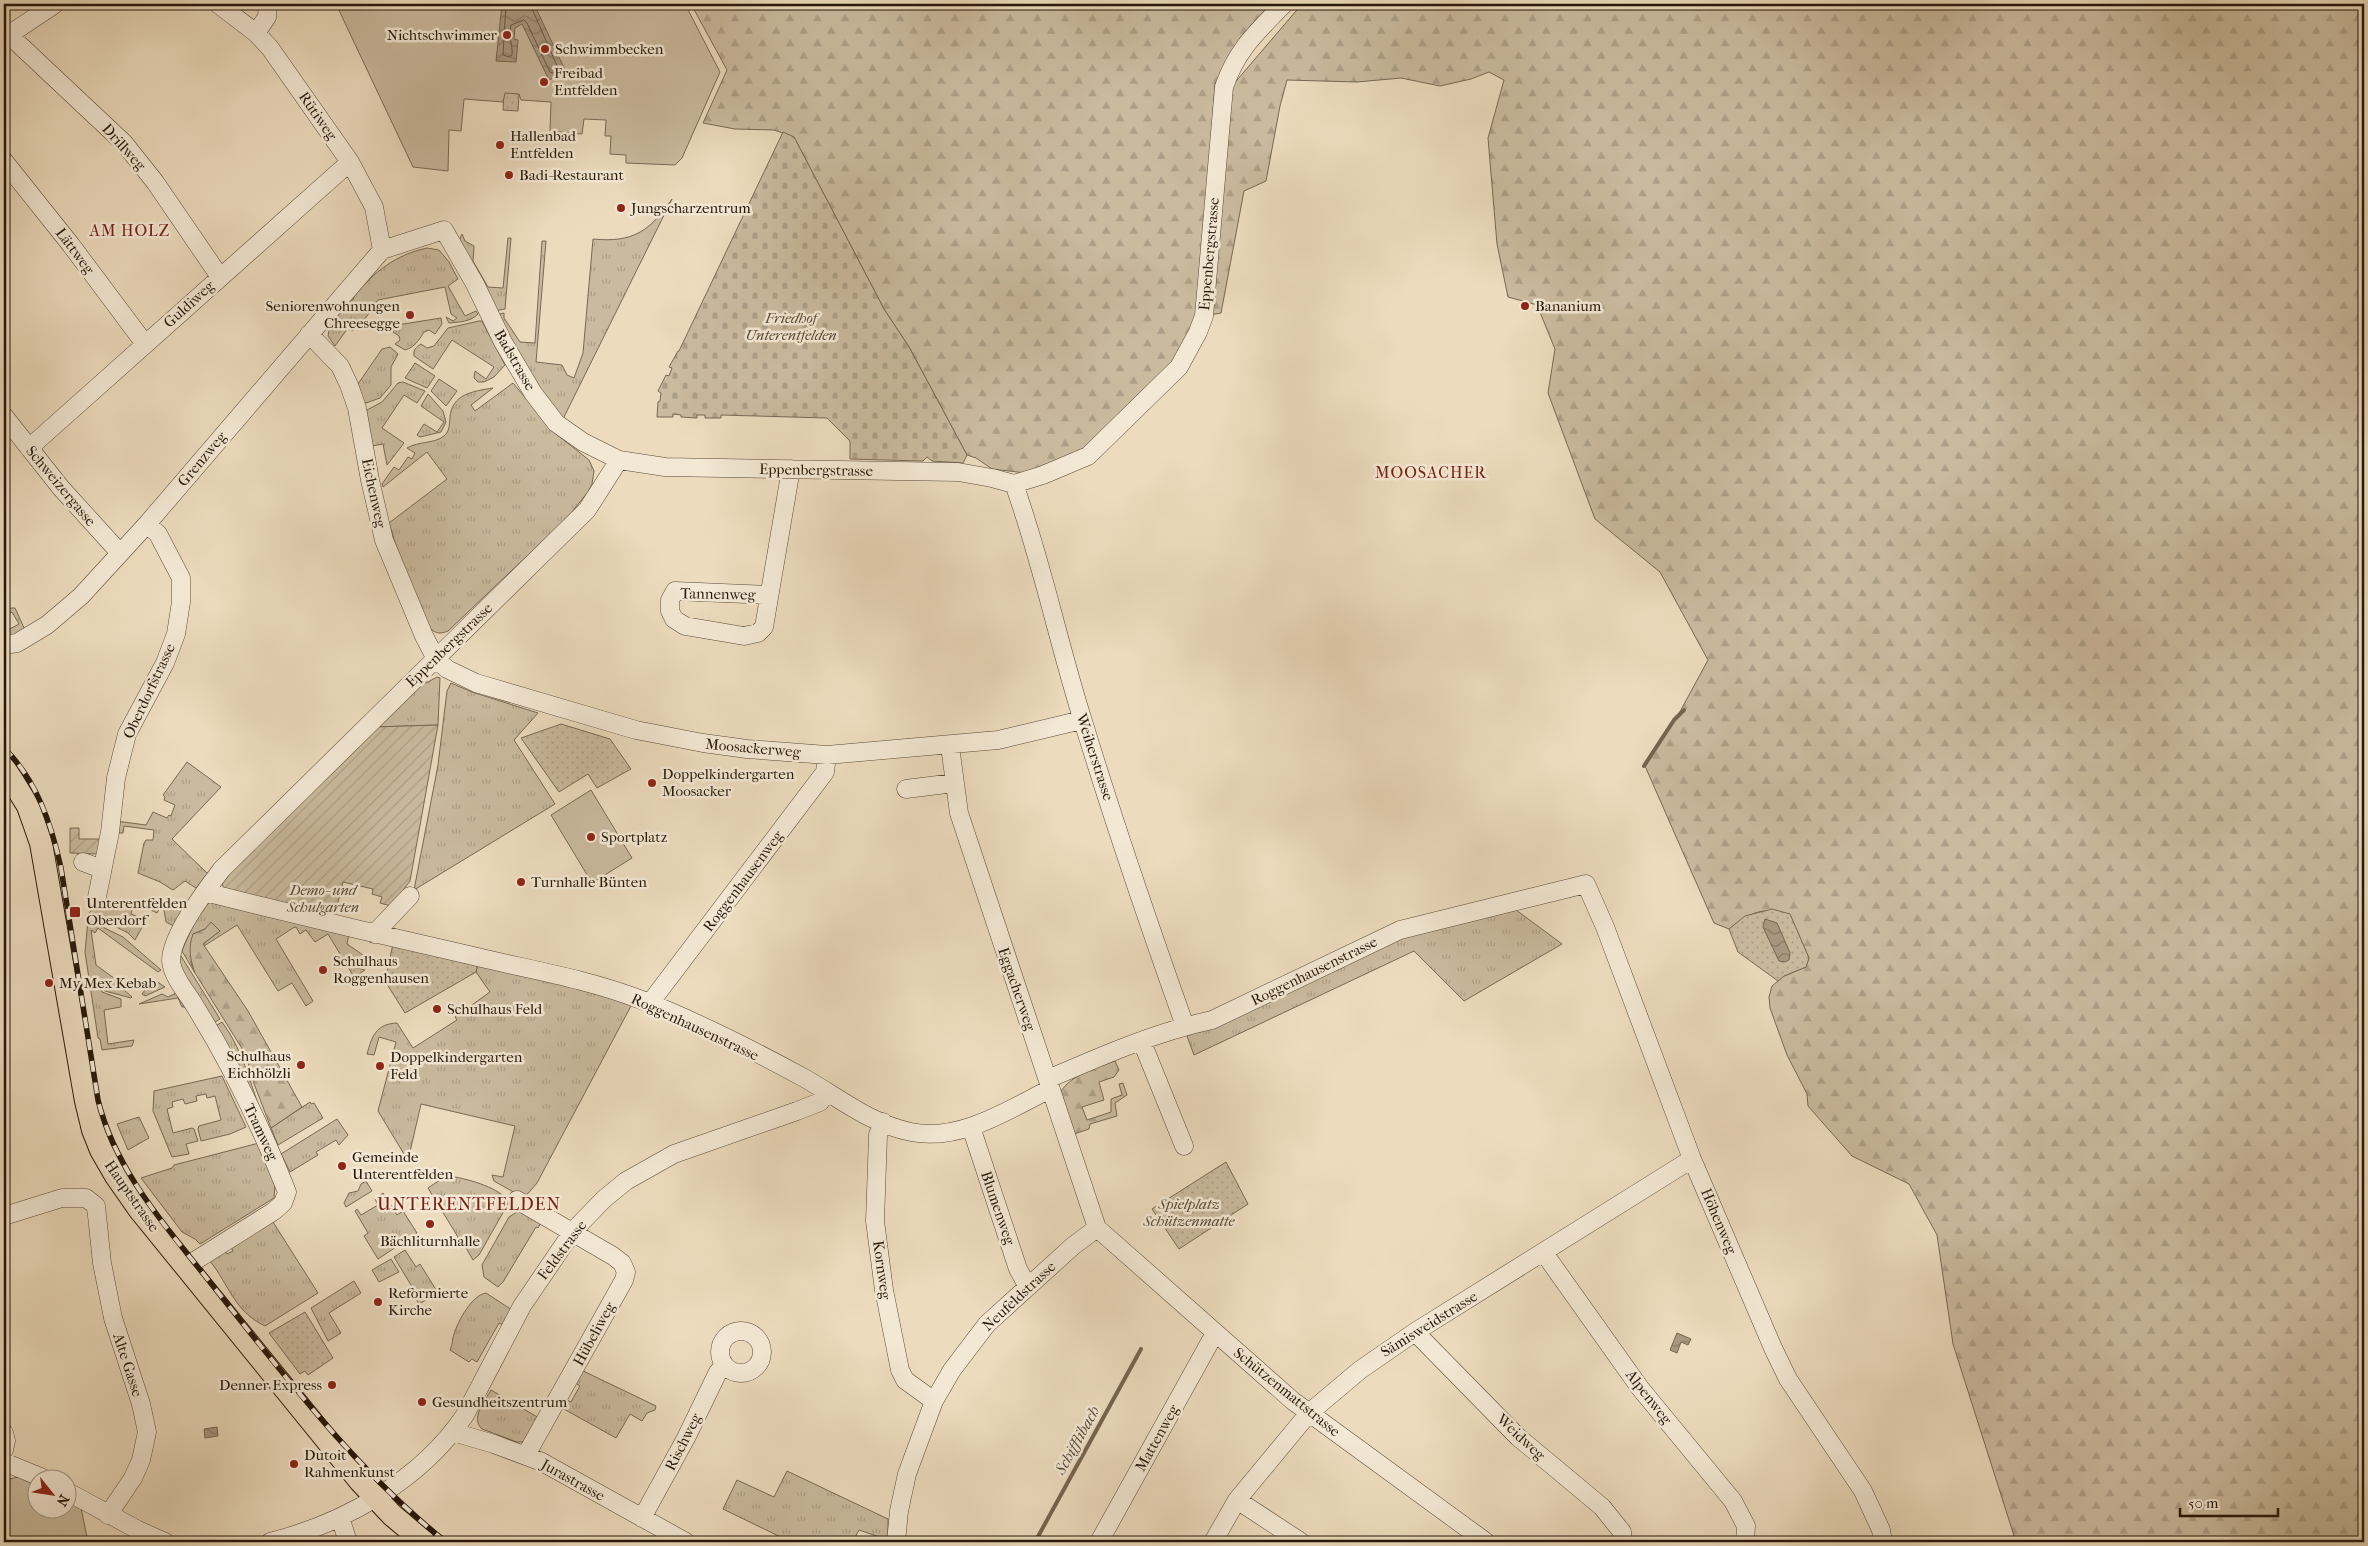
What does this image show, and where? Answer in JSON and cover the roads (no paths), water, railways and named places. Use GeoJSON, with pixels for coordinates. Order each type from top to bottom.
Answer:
{"type":"FeatureCollection","features":[{"type":"Feature","properties":{"kind":"main road","name":"Hauptstrasse"},"geometry":{"type":"LineString","coordinates":[[4,767],[25,799],[41,843],[84,1093],[93,1130],[116,1176],[185,1267],[375,1498],[424,1542]]}},
{"type":"Feature","properties":{"kind":"street","name":"Rütiweg"},"geometry":{"type":"LineString","coordinates":[[218,4],[256,33],[274,54],[350,162],[374,207],[382,250]]}},
{"type":"Feature","properties":{"kind":"street"},"geometry":{"type":"LineString","coordinates":[[256,33],[267,17],[268,4]]}},
{"type":"Feature","properties":{"kind":"street","name":"Eppenbergstrasse"},"geometry":{"type":"LineString","coordinates":[[171,960],[172,952],[189,916],[222,869],[586,510],[619,460],[665,467],[958,472],[1014,484],[1043,475],[1088,456],[1179,367],[1204,316],[1224,87],[1230,68],[1242,47],[1284,4]]}},
{"type":"Feature","properties":{"kind":"street"},"geometry":{"type":"LineString","coordinates":[[6,36],[51,5]]}},
{"type":"Feature","properties":{"kind":"street","name":"Drillweg"},"geometry":{"type":"LineString","coordinates":[[6,36],[124,143],[155,182],[220,277]]}},
{"type":"Feature","properties":{"kind":"street","name":"Lättweg"},"geometry":{"type":"LineString","coordinates":[[4,161],[71,245],[144,344]]}},
{"type":"Feature","properties":{"kind":"street","name":"Guldiweg"},"geometry":{"type":"LineString","coordinates":[[29,448],[350,162]]}},
{"type":"Feature","properties":{"kind":"street","name":"Badstrasse"},"geometry":{"type":"LineString","coordinates":[[382,250],[444,230],[475,284],[503,342],[533,393],[556,422],[583,442],[619,460]]}},
{"type":"Feature","properties":{"kind":"street","name":"Grenzweg"},"geometry":{"type":"LineString","coordinates":[[4,645],[17,644],[47,625],[81,596],[147,524],[382,250]]}},
{"type":"Feature","properties":{"kind":"street","name":"Eichenweg"},"geometry":{"type":"LineString","coordinates":[[309,334],[340,366],[350,385],[358,408],[370,480],[384,540],[410,606],[436,659]]}},
{"type":"Feature","properties":{"kind":"street","name":"Schweizergasse"},"geometry":{"type":"LineString","coordinates":[[4,416],[108,542],[120,553]]}},
{"type":"Feature","properties":{"kind":"street","name":"Tannenweg"},"geometry":{"type":"LineString","coordinates":[[769,595],[675,591],[670,600],[670,611],[674,619],[685,626],[744,636],[758,633],[764,627],[791,469]]}},
{"type":"Feature","properties":{"kind":"street","name":"Weiherstrasse"},"geometry":{"type":"LineString","coordinates":[[1014,484],[1030,531],[1082,720],[1149,924],[1185,1026]]}},
{"type":"Feature","properties":{"kind":"street","name":"Oberdorfstrasse"},"geometry":{"type":"LineString","coordinates":[[97,897],[116,778],[127,734],[165,664],[176,634],[181,602],[181,578],[158,534],[147,524]]}},
{"type":"Feature","properties":{"kind":"street","name":"Moosackerweg"},"geometry":{"type":"LineString","coordinates":[[436,659],[447,669],[476,683],[636,730],[730,747],[828,755],[950,746],[998,740],[1082,720]]}},
{"type":"Feature","properties":{"kind":"street","name":"Eggacherweg"},"geometry":{"type":"LineString","coordinates":[[950,746],[959,814],[1098,1228]]}},
{"type":"Feature","properties":{"kind":"street","name":"Roggenhausenweg"},"geometry":{"type":"LineString","coordinates":[[650,1003],[825,772],[828,755]]}},
{"type":"Feature","properties":{"kind":"street"},"geometry":{"type":"LineString","coordinates":[[906,789],[954,783]]}},
{"type":"Feature","properties":{"kind":"street"},"geometry":{"type":"LineString","coordinates":[[83,862],[102,869]]}},
{"type":"Feature","properties":{"kind":"street","name":"Roggenhausenstrasse"},"geometry":{"type":"LineString","coordinates":[[205,892],[374,934],[569,978],[650,1003],[808,1080],[826,1094],[883,1122],[911,1132],[941,1134],[971,1128],[1049,1084],[1142,1042],[1185,1026],[1212,1020],[1400,930],[1586,884]]}},
{"type":"Feature","properties":{"kind":"street","name":"Höhenweg"},"geometry":{"type":"LineString","coordinates":[[1586,884],[1605,927],[1692,1159],[1788,1379],[1863,1491],[1880,1530],[1882,1542]]}},
{"type":"Feature","properties":{"kind":"street"},"geometry":{"type":"LineString","coordinates":[[374,934],[410,896]]}},
{"type":"Feature","properties":{"kind":"street","name":"Tramweg"},"geometry":{"type":"LineString","coordinates":[[171,960],[174,971],[214,1038],[267,1143],[287,1192],[283,1203],[274,1211],[185,1267]]}},
{"type":"Feature","properties":{"kind":"street"},"geometry":{"type":"LineString","coordinates":[[1142,1042],[1184,1146]]}},
{"type":"Feature","properties":{"kind":"street","name":"Feldstrasse"},"geometry":{"type":"LineString","coordinates":[[270,1542],[310,1530],[340,1517],[375,1498],[431,1455],[453,1432],[464,1415],[522,1306],[573,1231],[626,1181],[674,1154],[820,1102],[826,1094]]}},
{"type":"Feature","properties":{"kind":"street","name":"Kornweg"},"geometry":{"type":"LineString","coordinates":[[883,1122],[878,1135],[875,1221],[884,1290],[900,1370],[905,1380],[934,1401]]}},
{"type":"Feature","properties":{"kind":"street","name":"Blumenweg"},"geometry":{"type":"LineString","coordinates":[[971,1128],[1018,1269],[1028,1288]]}},
{"type":"Feature","properties":{"kind":"street","name":"Sämisweidstrasse"},"geometry":{"type":"LineString","coordinates":[[1213,1542],[1238,1500],[1309,1414],[1360,1370],[1415,1332],[1692,1159]]}},
{"type":"Feature","properties":{"kind":"street","name":"Alte Gasse"},"geometry":{"type":"LineString","coordinates":[[4,1216],[62,1198],[86,1198],[96,1206],[102,1263],[113,1318],[141,1404],[147,1432],[141,1460],[133,1478],[108,1515]]}},
{"type":"Feature","properties":{"kind":"street"},"geometry":{"type":"LineString","coordinates":[[516,1200],[573,1231]]}},
{"type":"Feature","properties":{"kind":"street","name":"Neufeldstrasse"},"geometry":{"type":"LineString","coordinates":[[896,1542],[899,1511],[907,1474],[934,1401],[952,1370],[987,1324],[1014,1297],[1028,1288],[1073,1246],[1098,1228]]}},
{"type":"Feature","properties":{"kind":"street","name":"Schützenmattstrasse"},"geometry":{"type":"LineString","coordinates":[[1098,1228],[1309,1414],[1486,1542]]}},
{"type":"Feature","properties":{"kind":"street","name":"Hübeliweg"},"geometry":{"type":"LineString","coordinates":[[526,1455],[624,1280],[626,1272],[622,1263],[613,1256],[573,1231]]}},
{"type":"Feature","properties":{"kind":"street","name":"Alpenweg"},"geometry":{"type":"LineString","coordinates":[[1544,1253],[1640,1388],[1733,1501],[1746,1526],[1745,1542]]}},
{"type":"Feature","properties":{"kind":"street","name":"Weidweg"},"geometry":{"type":"LineString","coordinates":[[1415,1332],[1518,1437],[1602,1506],[1622,1532],[1623,1542]]}},
{"type":"Feature","properties":{"kind":"street","name":"Mattenweg"},"geometry":{"type":"LineString","coordinates":[[1098,1542],[1215,1333]]}},
{"type":"Feature","properties":{"kind":"street","name":"Rischweg"},"geometry":{"type":"LineString","coordinates":[[642,1518],[686,1438],[718,1372],[725,1367]]}},
{"type":"Feature","properties":{"kind":"street","name":"Jurastrasse"},"geometry":{"type":"LineString","coordinates":[[453,1432],[526,1455],[561,1472],[686,1542]]}},
{"type":"Feature","properties":{"kind":"street"},"geometry":{"type":"LineString","coordinates":[[4,1433],[6,1441],[4,1450]]}},
{"type":"Feature","properties":{"kind":"street"},"geometry":{"type":"LineString","coordinates":[[4,1462],[28,1472]]}},
{"type":"Feature","properties":{"kind":"street"},"geometry":{"type":"LineString","coordinates":[[78,1498],[108,1515],[165,1542]]}},
{"type":"Feature","properties":{"kind":"street"},"geometry":{"type":"LineString","coordinates":[[1238,1500],[1302,1542]]}},
{"type":"Feature","properties":{"kind":"street"},"geometry":{"type":"LineString","coordinates":[[340,1517],[348,1542]]}},
{"type":"Feature","properties":{"kind":"water","name":"Schwimmbecken"},"geometry":{"type":"Polygon","coordinates":[[[502,4],[534,4],[566,72],[549,80],[522,24],[515,28],[514,39],[518,40],[516,62],[496,61],[502,4]]]}},
{"type":"Feature","properties":{"kind":"water"},"geometry":{"type":"Polygon","coordinates":[[[1765,919],[1777,923],[1790,953],[1789,960],[1785,962],[1779,961],[1763,927],[1765,919]]]}},
{"type":"Feature","properties":{"kind":"water"},"geometry":{"type":"Polygon","coordinates":[[[1677,1333],[1691,1339],[1688,1345],[1681,1342],[1677,1353],[1670,1350],[1677,1333]]]}},
{"type":"Feature","properties":{"kind":"water"},"geometry":{"type":"Polygon","coordinates":[[[217,1427],[218,1436],[205,1438],[204,1429],[217,1427]]]}},
{"type":"Feature","properties":{"kind":"waterway","name":"Schifflibach"},"geometry":{"type":"LineString","coordinates":[[1644,766],[1674,720],[1684,710]]}},
{"type":"Feature","properties":{"kind":"waterway","name":"Schifflibach"},"geometry":{"type":"LineString","coordinates":[[1035,1542],[1141,1349]]}},
{"type":"Feature","properties":{"kind":"railway"},"geometry":{"type":"LineString","coordinates":[[4,748],[16,761],[34,789],[53,835],[61,868],[98,1100],[106,1127],[131,1177],[164,1224],[297,1391],[353,1455],[446,1542]]}},
{"type":"Feature","properties":{"kind":"place","name":"Nichtschwimmer"},"geometry":{"type":"Point","coordinates":[507,35]}},
{"type":"Feature","properties":{"kind":"place","name":"Schwimmbecken"},"geometry":{"type":"Point","coordinates":[545,49]}},
{"type":"Feature","properties":{"kind":"place","name":"Freibad Entfelden"},"geometry":{"type":"Point","coordinates":[544,82]}},
{"type":"Feature","properties":{"kind":"place","name":"Hallenbad Entfelden"},"geometry":{"type":"Point","coordinates":[500,145]}},
{"type":"Feature","properties":{"kind":"place","name":"Badi-Restaurant"},"geometry":{"type":"Point","coordinates":[509,175]}},
{"type":"Feature","properties":{"kind":"place","name":"Jungscharzentrum"},"geometry":{"type":"Point","coordinates":[621,208]}},
{"type":"Feature","properties":{"kind":"place","name":"Bananium"},"geometry":{"type":"Point","coordinates":[1525,306]}},
{"type":"Feature","properties":{"kind":"place","name":"Seniorenwohnungen Chreesegge"},"geometry":{"type":"Point","coordinates":[410,315]}},
{"type":"Feature","properties":{"kind":"place","name":"Doppelkindergarten Moosacker"},"geometry":{"type":"Point","coordinates":[652,783]}},
{"type":"Feature","properties":{"kind":"place","name":"Sportplatz"},"geometry":{"type":"Point","coordinates":[591,837]}},
{"type":"Feature","properties":{"kind":"place","name":"Turnhalle Bünten"},"geometry":{"type":"Point","coordinates":[521,882]}},
{"type":"Feature","properties":{"kind":"place","name":"Unterentfelden Oberdorf"},"geometry":{"type":"Point","coordinates":[75,912]}},
{"type":"Feature","properties":{"kind":"place","name":"Schulhaus Roggenhausen"},"geometry":{"type":"Point","coordinates":[323,970]}},
{"type":"Feature","properties":{"kind":"place","name":"My Mex Kebab"},"geometry":{"type":"Point","coordinates":[49,983]}},
{"type":"Feature","properties":{"kind":"place","name":"Schulhaus Feld"},"geometry":{"type":"Point","coordinates":[437,1009]}},
{"type":"Feature","properties":{"kind":"place","name":"Schulhaus Eichhölzli"},"geometry":{"type":"Point","coordinates":[301,1065]}},
{"type":"Feature","properties":{"kind":"place","name":"Doppelkindergarten Feld"},"geometry":{"type":"Point","coordinates":[380,1066]}},
{"type":"Feature","properties":{"kind":"place","name":"Gemeinde Unterentfelden"},"geometry":{"type":"Point","coordinates":[342,1166]}},
{"type":"Feature","properties":{"kind":"place","name":"Bächliturnhalle"},"geometry":{"type":"Point","coordinates":[430,1224]}},
{"type":"Feature","properties":{"kind":"place","name":"Reformierte Kirche"},"geometry":{"type":"Point","coordinates":[378,1302]}},
{"type":"Feature","properties":{"kind":"place","name":"Denner Express"},"geometry":{"type":"Point","coordinates":[332,1385]}},
{"type":"Feature","properties":{"kind":"place","name":"Gesundheitszentrum"},"geometry":{"type":"Point","coordinates":[422,1402]}},
{"type":"Feature","properties":{"kind":"place","name":"Dutoit Rahmenkunst"},"geometry":{"type":"Point","coordinates":[294,1464]}},
{"type":"Feature","properties":{"kind":"district","name":"AM HOLZ"},"geometry":{"type":"Point","coordinates":[130,230]}},
{"type":"Feature","properties":{"kind":"district","name":"MOOSACHER"},"geometry":{"type":"Point","coordinates":[1431,472]}},
{"type":"Feature","properties":{"kind":"district","name":"UNTERENTFELDEN"},"geometry":{"type":"Point","coordinates":[469,1204]}},
{"type":"Feature","properties":{"kind":"park label","name":"Friedhof Unterentfelden"},"geometry":{"type":"Point","coordinates":[791,326]}},
{"type":"Feature","properties":{"kind":"park label","name":"Demo- und Schulgarten"},"geometry":{"type":"Point","coordinates":[323,898]}},
{"type":"Feature","properties":{"kind":"park label","name":"Spielplatz Schützenmatte"},"geometry":{"type":"Point","coordinates":[1189,1212]}}]}
